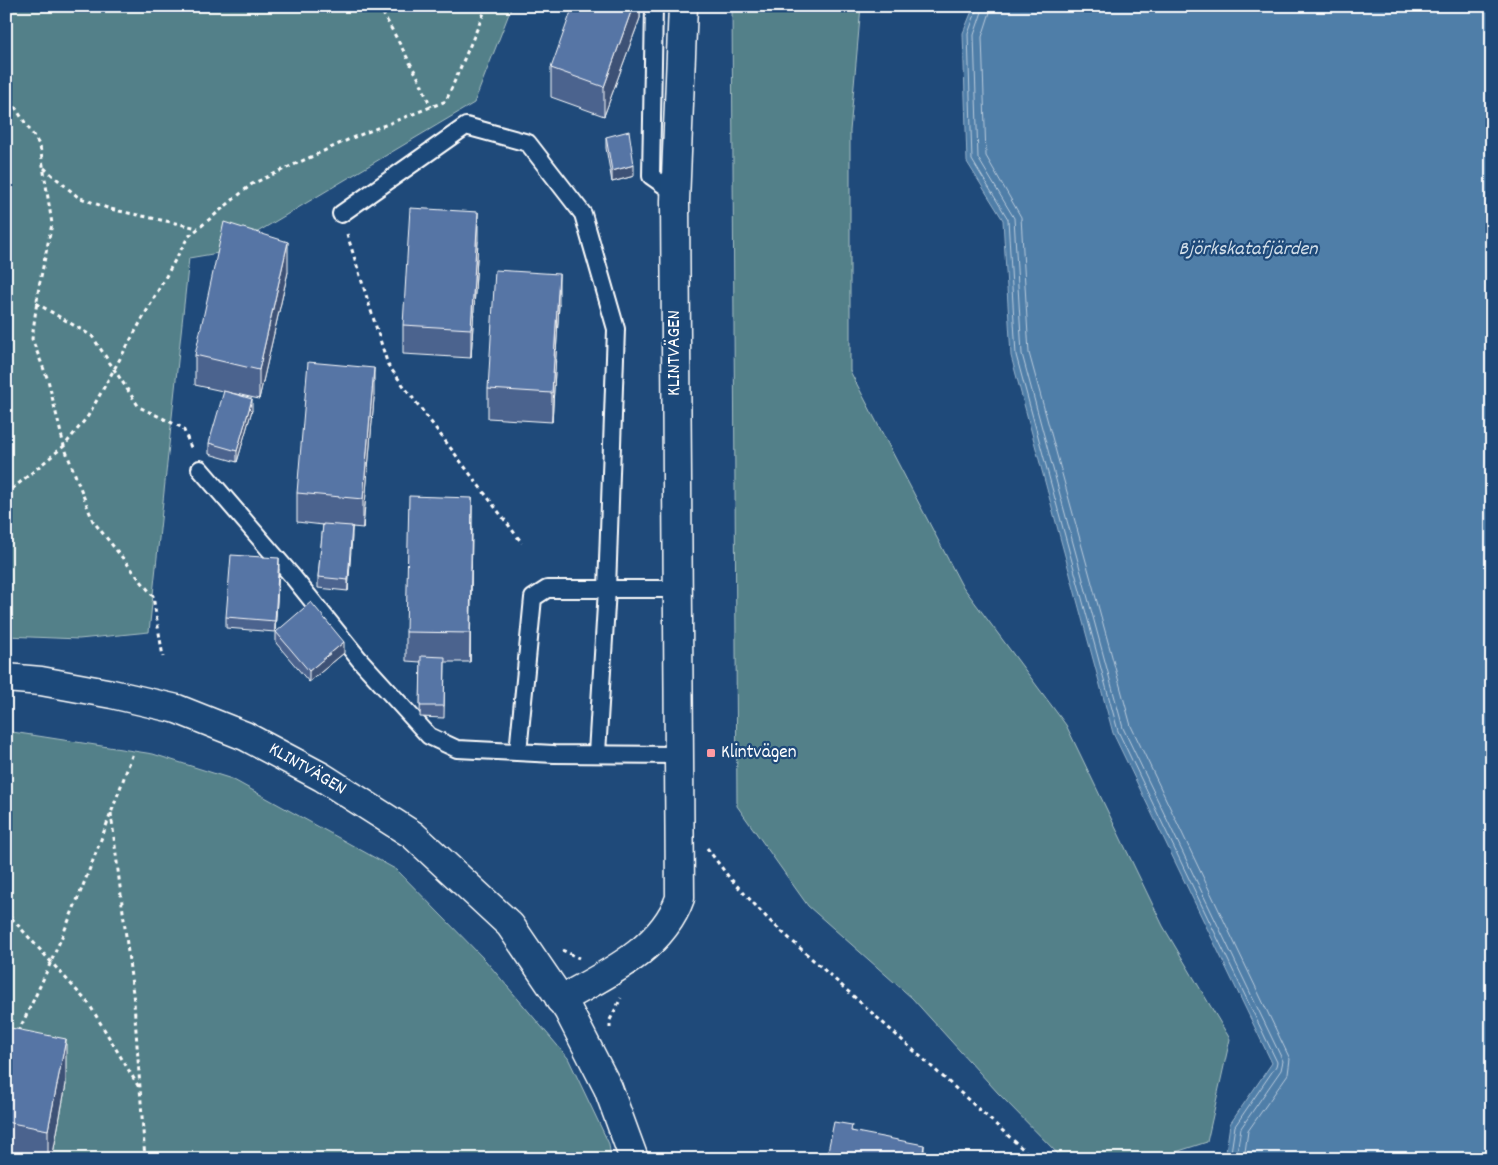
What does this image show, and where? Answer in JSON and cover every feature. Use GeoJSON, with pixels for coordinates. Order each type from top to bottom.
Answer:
{"type":"FeatureCollection","features":[{"type":"Feature","properties":{"kind":"street","name":"KLINTVÄGEN"},"geometry":{"type":"LineString","coordinates":[[560,1000],[618,968],[651,943],[676,911],[680,898],[675,194],[683,6]]}},
{"type":"Feature","properties":{"kind":"street","name":"KLINTVÄGEN"},"geometry":{"type":"LineString","coordinates":[[6,678],[67,685],[177,709],[245,736],[322,776],[413,835],[510,925],[560,1000],[608,1088],[634,1159]]}},
{"type":"Feature","properties":{"kind":"lane"},"geometry":{"type":"LineString","coordinates":[[654,6],[651,176],[675,194]]}},
{"type":"Feature","properties":{"kind":"lane"},"geometry":{"type":"LineString","coordinates":[[341,214],[466,126],[528,143],[583,214],[616,328],[607,589],[597,753]]}},
{"type":"Feature","properties":{"kind":"lane"},"geometry":{"type":"LineString","coordinates":[[200,469],[293,576],[359,659],[429,736],[457,749],[678,755]]}},
{"type":"Feature","properties":{"kind":"lane"},"geometry":{"type":"LineString","coordinates":[[518,752],[530,612],[533,598],[547,589],[677,589]]}},
{"type":"Feature","properties":{"kind":"path"},"geometry":{"type":"LineString","coordinates":[[6,18],[12,6]]}},
{"type":"Feature","properties":{"kind":"path"},"geometry":{"type":"LineString","coordinates":[[379,6],[420,81],[431,107]]}},
{"type":"Feature","properties":{"kind":"path"},"geometry":{"type":"LineString","coordinates":[[6,494],[64,446],[88,416],[115,370],[146,309],[188,237],[252,184],[352,138],[446,101],[487,6]]}},
{"type":"Feature","properties":{"kind":"path"},"geometry":{"type":"LineString","coordinates":[[6,93],[40,146],[52,224],[36,303],[32,339],[48,380],[64,446],[93,521],[154,596],[163,657]]}},
{"type":"Feature","properties":{"kind":"path"},"geometry":{"type":"LineString","coordinates":[[44,167],[78,198],[110,209],[199,228]]}},
{"type":"Feature","properties":{"kind":"path"},"geometry":{"type":"LineString","coordinates":[[341,214],[388,365],[522,542]]}},
{"type":"Feature","properties":{"kind":"path"},"geometry":{"type":"LineString","coordinates":[[36,303],[92,336],[139,407],[184,428],[200,469]]}},
{"type":"Feature","properties":{"kind":"path"},"geometry":{"type":"LineString","coordinates":[[14,1039],[51,962],[133,753]]}},
{"type":"Feature","properties":{"kind":"path"},"geometry":{"type":"LineString","coordinates":[[111,813],[134,1002],[145,1159]]}},
{"type":"Feature","properties":{"kind":"path"},"geometry":{"type":"LineString","coordinates":[[706,846],[728,876],[770,921],[1034,1159]]}},
{"type":"Feature","properties":{"kind":"path"},"geometry":{"type":"LineString","coordinates":[[6,912],[89,1004],[140,1090]]}},
{"type":"Feature","properties":{"kind":"green space"},"geometry":{"type":"Polygon","coordinates":[[[6,6],[512,6],[474,103],[224,252],[189,258],[149,632],[79,639],[6,636],[6,6]]]}},
{"type":"Feature","properties":{"kind":"green space"},"geometry":{"type":"Polygon","coordinates":[[[732,6],[861,6],[850,131],[850,371],[961,584],[1066,725],[1163,926],[1230,1039],[1207,1142],[1154,1159],[1063,1159],[998,1093],[912,998],[808,906],[737,806],[732,6]]]}},
{"type":"Feature","properties":{"kind":"green space"},"geometry":{"type":"Polygon","coordinates":[[[6,731],[153,754],[232,779],[397,870],[485,960],[568,1058],[609,1144],[611,1159],[6,1159],[6,731]]]}},
{"type":"Feature","properties":{"kind":"water","name":"Björkskatafjärden"},"geometry":{"type":"Polygon","coordinates":[[[974,6],[1492,6],[1492,1159],[1225,1159],[1230,1124],[1272,1063],[1113,733],[1011,356],[1003,220],[967,162],[963,33],[974,6]]]}},
{"type":"Feature","properties":{"kind":"building"},"geometry":{"type":"Polygon","coordinates":[[[573,6],[633,6],[604,87],[551,68],[573,6]]]}},
{"type":"Feature","properties":{"kind":"building"},"geometry":{"type":"Polygon","coordinates":[[[629,131],[634,165],[612,171],[606,137],[629,131]]]}},
{"type":"Feature","properties":{"kind":"building"},"geometry":{"type":"Polygon","coordinates":[[[410,208],[478,212],[471,329],[403,325],[410,208]]]}},
{"type":"Feature","properties":{"kind":"building"},"geometry":{"type":"Polygon","coordinates":[[[224,222],[288,242],[259,370],[195,355],[224,222]]]}},
{"type":"Feature","properties":{"kind":"building"},"geometry":{"type":"Polygon","coordinates":[[[495,270],[559,274],[552,393],[488,389],[495,270]]]}},
{"type":"Feature","properties":{"kind":"building"},"geometry":{"type":"Polygon","coordinates":[[[308,362],[374,368],[363,499],[297,493],[308,362]]]}},
{"type":"Feature","properties":{"kind":"building"},"geometry":{"type":"Polygon","coordinates":[[[224,391],[252,399],[237,451],[209,443],[224,391]]]}},
{"type":"Feature","properties":{"kind":"building"},"geometry":{"type":"Polygon","coordinates":[[[409,496],[472,498],[470,633],[406,632],[409,496]]]}},
{"type":"Feature","properties":{"kind":"building"},"geometry":{"type":"Polygon","coordinates":[[[323,524],[352,526],[348,580],[318,577],[323,524]]]}},
{"type":"Feature","properties":{"kind":"building"},"geometry":{"type":"Polygon","coordinates":[[[231,555],[279,558],[275,621],[226,617],[231,555]]]}},
{"type":"Feature","properties":{"kind":"building"},"geometry":{"type":"Polygon","coordinates":[[[311,602],[344,642],[309,671],[276,632],[311,602]]]}},
{"type":"Feature","properties":{"kind":"building"},"geometry":{"type":"Polygon","coordinates":[[[421,656],[445,657],[444,706],[420,706],[421,656]]]}},
{"type":"Feature","properties":{"kind":"building"},"geometry":{"type":"Polygon","coordinates":[[[6,1027],[66,1039],[48,1130],[6,1122],[6,1027]]]}},
{"type":"Feature","properties":{"kind":"building"},"geometry":{"type":"Polygon","coordinates":[[[834,1122],[852,1125],[851,1131],[924,1145],[922,1159],[842,1159],[843,1154],[828,1151],[834,1122]]]}},
{"type":"Feature","properties":{"kind":"place","name":"Klintvägen"},"geometry":{"type":"Point","coordinates":[711,753]}}]}
